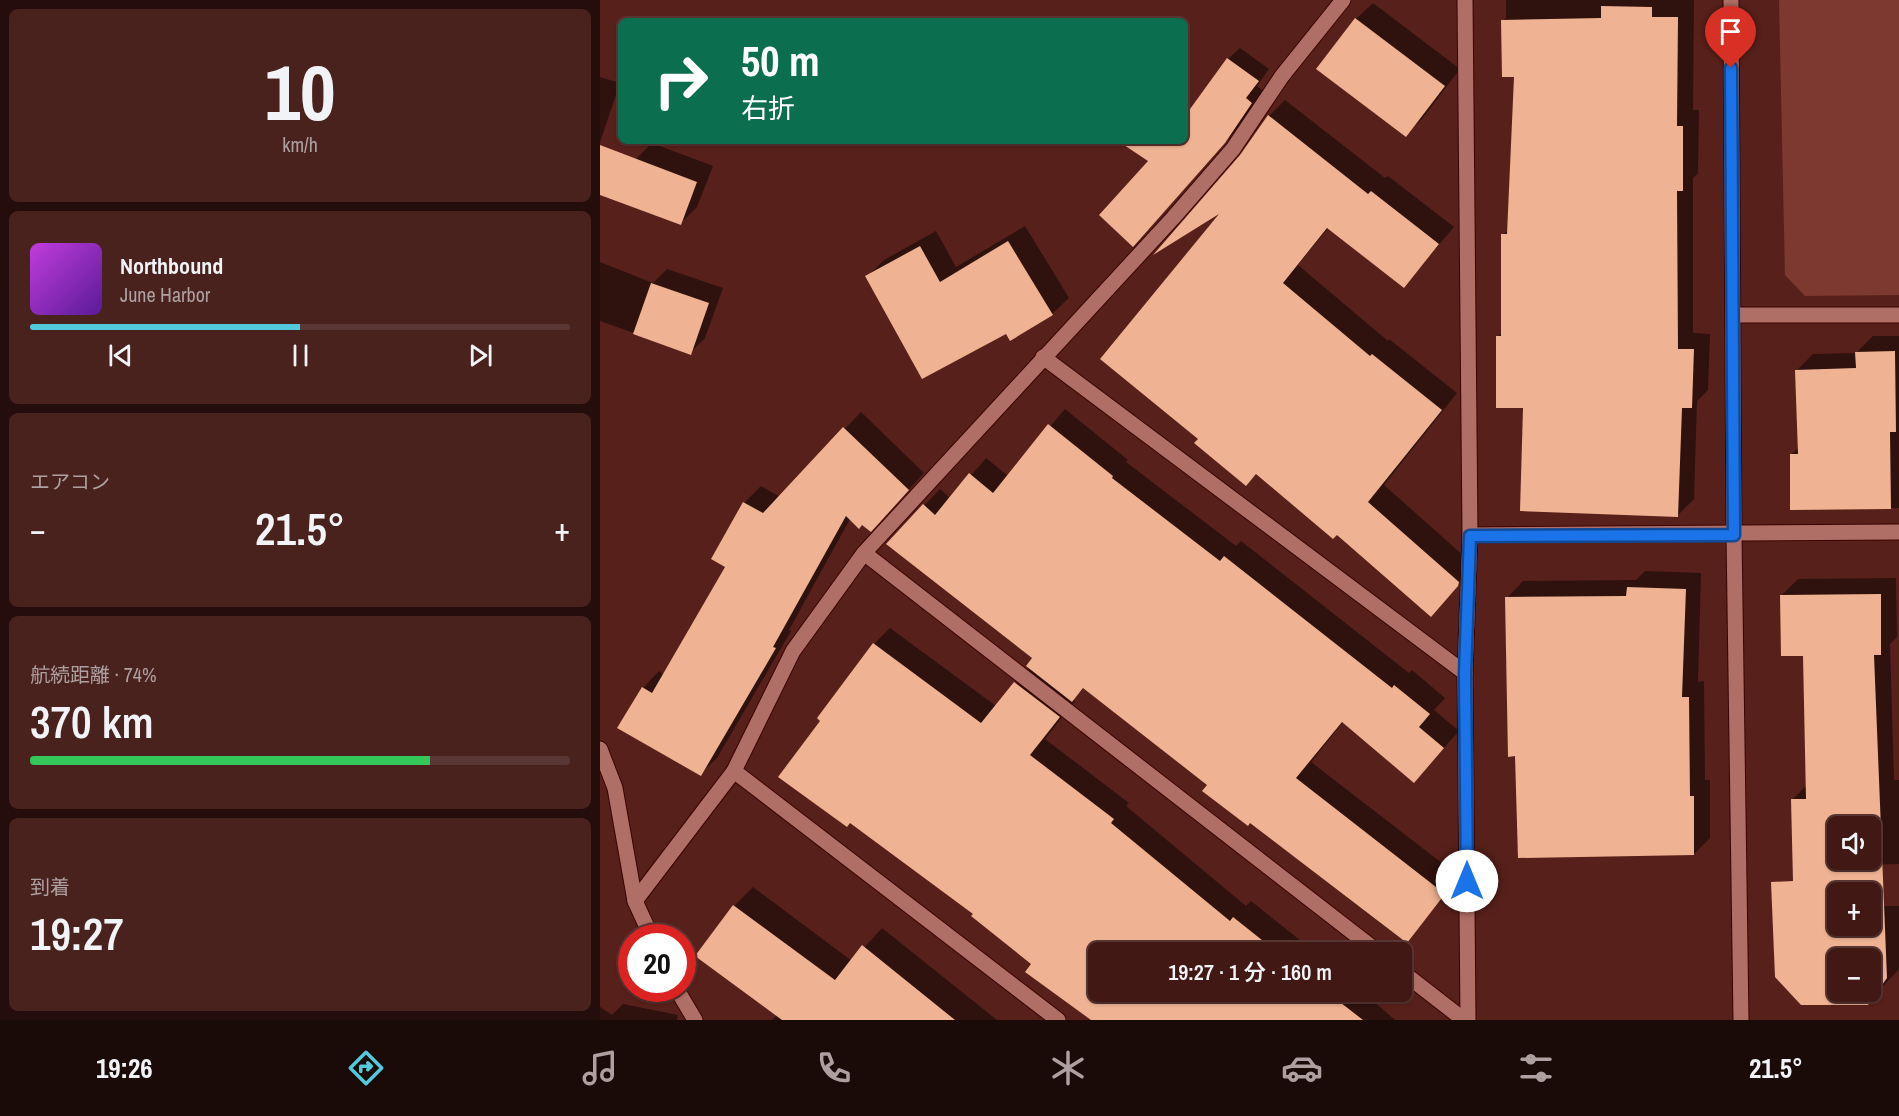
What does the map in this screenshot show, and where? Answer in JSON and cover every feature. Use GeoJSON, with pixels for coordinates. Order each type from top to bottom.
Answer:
{"type":"FeatureCollection","features":[{"type":"Feature","properties":{"kind":"street"},"geometry":{"type":"LineString","coordinates":[[635,902],[734,771],[793,651],[864,553],[1173,218],[1233,149],[1282,76],[1343,0]]}},
{"type":"Feature","properties":{"kind":"street"},"geometry":{"type":"LineString","coordinates":[[1465,0],[1470,536],[1465,673],[1466,1020]]}},
{"type":"Feature","properties":{"kind":"street"},"geometry":{"type":"LineString","coordinates":[[1731,0],[1734,535],[1741,1020]]}},
{"type":"Feature","properties":{"kind":"street"},"geometry":{"type":"LineString","coordinates":[[1734,315],[1899,315]]}},
{"type":"Feature","properties":{"kind":"street"},"geometry":{"type":"LineString","coordinates":[[1043,357],[1465,673]]}},
{"type":"Feature","properties":{"kind":"street"},"geometry":{"type":"LineString","coordinates":[[1470,536],[1899,532]]}},
{"type":"Feature","properties":{"kind":"street"},"geometry":{"type":"LineString","coordinates":[[864,553],[1365,942]]}},
{"type":"Feature","properties":{"kind":"street"},"geometry":{"type":"LineString","coordinates":[[600,749],[615,788],[635,902],[645,924]]}},
{"type":"Feature","properties":{"kind":"street"},"geometry":{"type":"LineString","coordinates":[[734,771],[1058,1020]]}},
{"type":"Feature","properties":{"kind":"street"},"geometry":{"type":"LineString","coordinates":[[1412,979],[1466,1020]]}},
{"type":"Feature","properties":{"kind":"street"},"geometry":{"type":"LineString","coordinates":[[684,1002],[694,1020]]}},
{"type":"Feature","properties":{"kind":"shaded area"},"geometry":{"type":"Polygon","coordinates":[[[1779,0],[1899,0],[1899,295],[1805,296],[1785,275],[1779,0]]]}},
{"type":"Feature","properties":{"kind":"building"},"geometry":{"type":"Polygon","coordinates":[[[1601,6],[1652,7],[1652,17],[1678,17],[1677,126],[1683,126],[1683,191],[1677,191],[1678,349],[1694,349],[1692,408],[1682,408],[1678,517],[1520,511],[1523,408],[1496,408],[1496,336],[1501,336],[1501,234],[1507,234],[1514,77],[1502,77],[1501,20],[1601,18],[1601,6]]]}},
{"type":"Feature","properties":{"kind":"building"},"geometry":{"type":"Polygon","coordinates":[[[1355,18],[1445,86],[1406,137],[1316,69],[1355,18]]]}},
{"type":"Feature","properties":{"kind":"building"},"geometry":{"type":"Polygon","coordinates":[[[1227,58],[1259,81],[1246,98],[1252,103],[1225,143],[1133,247],[1099,215],[1148,161],[1122,144],[1188,144],[1188,112],[1227,58]]]}},
{"type":"Feature","properties":{"kind":"building"},"geometry":{"type":"Polygon","coordinates":[[[1268,115],[1368,194],[1371,191],[1439,244],[1404,288],[1327,228],[1283,283],[1370,356],[1372,354],[1442,410],[1368,502],[1459,582],[1431,617],[1337,535],[1333,539],[1256,474],[1246,486],[1194,443],[1198,439],[1100,359],[1219,214],[1153,255],[1240,155],[1268,115]]]}},
{"type":"Feature","properties":{"kind":"building"},"geometry":{"type":"Polygon","coordinates":[[[600,145],[697,182],[681,225],[600,195],[600,145]]]}},
{"type":"Feature","properties":{"kind":"building"},"geometry":{"type":"Polygon","coordinates":[[[1008,241],[1053,315],[1010,341],[1006,334],[922,379],[865,276],[920,246],[940,282],[1008,241]]]}},
{"type":"Feature","properties":{"kind":"building"},"geometry":{"type":"Polygon","coordinates":[[[651,283],[709,303],[691,355],[633,334],[651,283]]]}},
{"type":"Feature","properties":{"kind":"building"},"geometry":{"type":"Polygon","coordinates":[[[1895,351],[1896,432],[1890,432],[1891,509],[1790,510],[1790,454],[1798,454],[1795,370],[1856,368],[1855,352],[1895,351]]]}},
{"type":"Feature","properties":{"kind":"building"},"geometry":{"type":"Polygon","coordinates":[[[1048,424],[1113,476],[1112,478],[1220,561],[1224,556],[1392,688],[1394,685],[1430,714],[1419,727],[1444,748],[1414,783],[1342,722],[1296,778],[1445,894],[1408,942],[1250,823],[1248,826],[1202,791],[1207,785],[1083,688],[1072,702],[1026,666],[1032,658],[886,544],[923,504],[935,515],[969,473],[993,493],[1048,424]]]}},
{"type":"Feature","properties":{"kind":"building"},"geometry":{"type":"Polygon","coordinates":[[[843,427],[909,490],[871,532],[862,525],[859,529],[846,516],[773,647],[776,648],[701,776],[617,728],[642,687],[652,693],[725,567],[711,559],[743,502],[763,513],[843,427]]]}},
{"type":"Feature","properties":{"kind":"building"},"geometry":{"type":"Polygon","coordinates":[[[1627,587],[1686,589],[1682,697],[1689,697],[1690,796],[1694,796],[1694,855],[1518,858],[1515,756],[1508,757],[1505,597],[1626,596],[1627,587]]]}},
{"type":"Feature","properties":{"kind":"building"},"geometry":{"type":"Polygon","coordinates":[[[1881,594],[1881,655],[1874,655],[1880,816],[1827,816],[1827,870],[1881,870],[1881,829],[1887,978],[1881,987],[1881,948],[1827,948],[1827,1002],[1870,1002],[1868,1005],[1801,1005],[1775,977],[1771,882],[1793,881],[1791,799],[1806,799],[1803,656],[1781,656],[1780,595],[1881,594]]]}},
{"type":"Feature","properties":{"kind":"building"},"geometry":{"type":"Polygon","coordinates":[[[873,643],[981,723],[1014,682],[1060,717],[1030,755],[1114,819],[1111,823],[1230,921],[1233,917],[1264,942],[1088,942],[1088,1002],[1340,1002],[1363,1020],[1091,1020],[1025,972],[1031,964],[971,916],[973,914],[850,823],[847,827],[778,777],[820,721],[817,718],[873,643]]]}},
{"type":"Feature","properties":{"kind":"building"},"geometry":{"type":"Polygon","coordinates":[[[733,905],[835,980],[862,945],[955,1020],[782,1020],[696,955],[733,905]]]}},
{"type":"Feature","properties":{"kind":"route"},"geometry":{"type":"LineString","coordinates":[[1467,881],[1465,673],[1470,536],[1734,535],[1731,68]]}}]}
